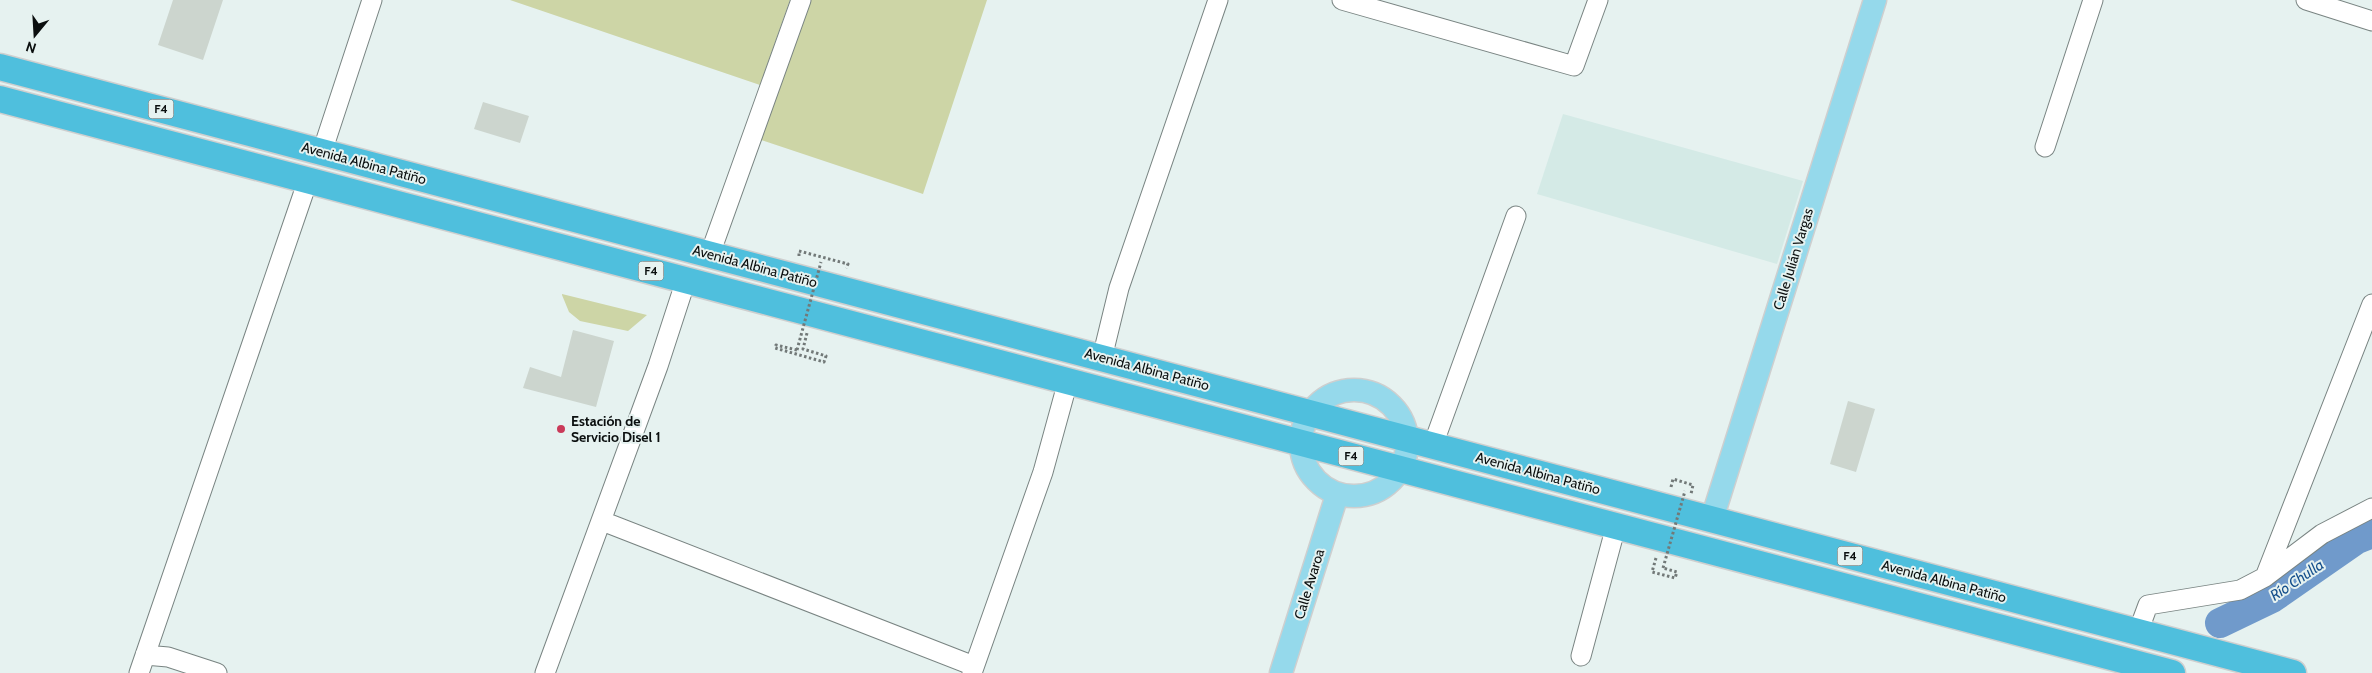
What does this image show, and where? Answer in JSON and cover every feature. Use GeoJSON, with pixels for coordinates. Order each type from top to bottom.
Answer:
{"type":"FeatureCollection","features":[{"type":"Feature","properties":{"kind":"highway","name":"Avenida Albina Patiño"},"geometry":{"type":"LineString","coordinates":[[0,67],[2293,673]]}},
{"type":"Feature","properties":{"kind":"highway","name":"F4"},"geometry":{"type":"LineString","coordinates":[[0,99],[2164,672]]}},
{"type":"Feature","properties":{"kind":"main road","name":"Calle Julián Vargas"},"geometry":{"type":"LineString","coordinates":[[1712,519],[1875,0]]}},
{"type":"Feature","properties":{"kind":"main road"},"geometry":{"type":"LineString","coordinates":[[1359,389],[1376,394],[1390,404],[1401,418],[1407,438],[1406,454],[1401,469],[1392,482],[1381,490],[1367,496],[1337,495],[1322,487],[1310,474],[1303,459],[1301,442],[1305,424],[1311,412],[1316,403],[1341,390],[1359,389]]}},
{"type":"Feature","properties":{"kind":"main road","name":"Calle Avaroa"},"geometry":{"type":"LineString","coordinates":[[1281,673],[1337,495]]}},
{"type":"Feature","properties":{"kind":"street"},"geometry":{"type":"LineString","coordinates":[[322,152],[372,0]]}},
{"type":"Feature","properties":{"kind":"street"},"geometry":{"type":"LineString","coordinates":[[710,254],[801,0]]}},
{"type":"Feature","properties":{"kind":"street"},"geometry":{"type":"LineString","coordinates":[[1102,358],[1119,288],[1218,0]]}},
{"type":"Feature","properties":{"kind":"street"},"geometry":{"type":"LineString","coordinates":[[1342,0],[1574,66],[1598,0]]}},
{"type":"Feature","properties":{"kind":"street"},"geometry":{"type":"LineString","coordinates":[[2045,147],[2093,0]]}},
{"type":"Feature","properties":{"kind":"street"},"geometry":{"type":"LineString","coordinates":[[2306,0],[2372,21]]}},
{"type":"Feature","properties":{"kind":"street"},"geometry":{"type":"LineString","coordinates":[[142,664],[308,180]]}},
{"type":"Feature","properties":{"kind":"street"},"geometry":{"type":"LineString","coordinates":[[1432,445],[1516,216]]}},
{"type":"Feature","properties":{"kind":"street"},"geometry":{"type":"LineString","coordinates":[[545,673],[602,521],[686,280]]}},
{"type":"Feature","properties":{"kind":"street"},"geometry":{"type":"LineString","coordinates":[[2265,577],[2372,304]]}},
{"type":"Feature","properties":{"kind":"street"},"geometry":{"type":"LineString","coordinates":[[602,521],[973,669],[1043,472],[1068,381]]}},
{"type":"Feature","properties":{"kind":"street"},"geometry":{"type":"LineString","coordinates":[[2138,632],[2148,605],[2240,590],[2265,577],[2322,534],[2372,508]]}},
{"type":"Feature","properties":{"kind":"street"},"geometry":{"type":"LineString","coordinates":[[1581,656],[1616,526]]}},
{"type":"Feature","properties":{"kind":"street"},"geometry":{"type":"LineString","coordinates":[[142,664],[168,657],[217,673]]}},
{"type":"Feature","properties":{"kind":"path"},"geometry":{"type":"LineString","coordinates":[[803,350],[826,356],[824,362],[775,348],[776,345],[797,350],[821,262],[798,256],[799,250],[848,264],[847,269],[827,263]]}},
{"type":"Feature","properties":{"kind":"path"},"geometry":{"type":"LineString","coordinates":[[1652,572],[1675,578],[1677,572],[1663,568],[1685,492],[1671,488],[1673,479],[1693,485]]}},
{"type":"Feature","properties":{"kind":"shaded area"},"geometry":{"type":"Polygon","coordinates":[[[1563,114],[1803,181],[1777,264],[1537,194],[1563,114]]]}},
{"type":"Feature","properties":{"kind":"green space"},"geometry":{"type":"Polygon","coordinates":[[[510,0],[790,0],[760,85],[510,0]]]}},
{"type":"Feature","properties":{"kind":"green space"},"geometry":{"type":"Polygon","coordinates":[[[809,0],[987,0],[923,194],[761,140],[809,0]]]}},
{"type":"Feature","properties":{"kind":"green space"},"geometry":{"type":"Polygon","coordinates":[[[562,294],[647,315],[628,331],[580,321],[569,312],[562,294]]]}},
{"type":"Feature","properties":{"kind":"building"},"geometry":{"type":"Polygon","coordinates":[[[173,0],[223,0],[203,60],[158,45],[173,0]]]}},
{"type":"Feature","properties":{"kind":"building"},"geometry":{"type":"Polygon","coordinates":[[[483,102],[529,116],[520,143],[474,129],[483,102]]]}},
{"type":"Feature","properties":{"kind":"building"},"geometry":{"type":"Polygon","coordinates":[[[573,330],[614,341],[596,407],[523,388],[530,367],[561,377],[573,330]]]}},
{"type":"Feature","properties":{"kind":"building"},"geometry":{"type":"Polygon","coordinates":[[[1848,401],[1875,409],[1856,472],[1830,464],[1848,401]]]}},
{"type":"Feature","properties":{"kind":"waterway","name":"Río Chulla"},"geometry":{"type":"LineString","coordinates":[[2220,623],[2272,598],[2357,539],[2372,533]]}},
{"type":"Feature","properties":{"kind":"place","name":"Estación de Servicio Disel 1"},"geometry":{"type":"Point","coordinates":[561,429]}}]}
